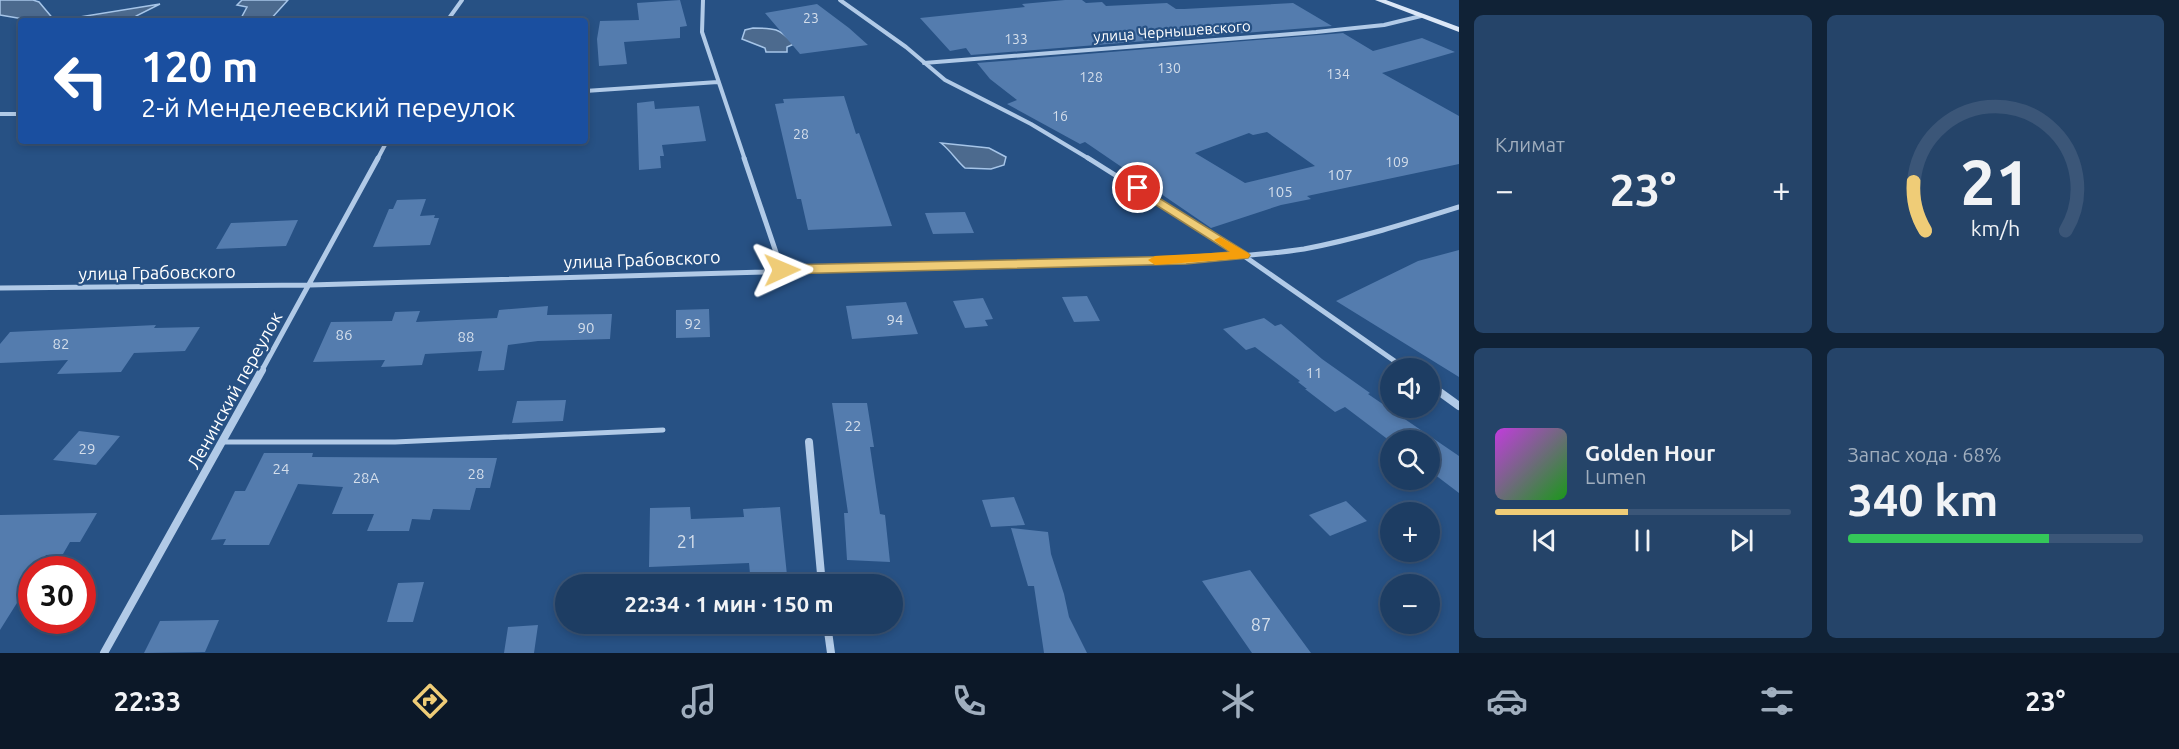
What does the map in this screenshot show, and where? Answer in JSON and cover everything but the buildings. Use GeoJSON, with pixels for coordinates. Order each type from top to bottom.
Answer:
{"type":"FeatureCollection","features":[{"type":"Feature","properties":{"kind":"main road"},"geometry":{"type":"LineString","coordinates":[[1379,0],[1459,30]]}},
{"type":"Feature","properties":{"kind":"street"},"geometry":{"type":"LineString","coordinates":[[449,18],[462,0]]}},
{"type":"Feature","properties":{"kind":"street"},"geometry":{"type":"LineString","coordinates":[[703,0],[701,28],[782,270]]}},
{"type":"Feature","properties":{"kind":"street"},"geometry":{"type":"LineString","coordinates":[[840,0],[906,47],[945,80],[1068,146],[1244,255],[1390,358]]}},
{"type":"Feature","properties":{"kind":"street","name":"улица Чернышевского"},"geometry":{"type":"LineString","coordinates":[[924,63],[1316,32],[1384,25],[1421,16]]}},
{"type":"Feature","properties":{"kind":"street"},"geometry":{"type":"LineString","coordinates":[[588,91],[718,82]]}},
{"type":"Feature","properties":{"kind":"street"},"geometry":{"type":"LineString","coordinates":[[0,114],[18,114]]}},
{"type":"Feature","properties":{"kind":"street","name":"Ленинский переулок"},"geometry":{"type":"LineString","coordinates":[[104,653],[310,285],[385,144]]}},
{"type":"Feature","properties":{"kind":"street","name":"улица Грабовского"},"geometry":{"type":"LineString","coordinates":[[0,288],[310,285],[1186,260],[1329,244],[1459,207]]}},
{"type":"Feature","properties":{"kind":"street"},"geometry":{"type":"LineString","coordinates":[[1440,392],[1459,406]]}},
{"type":"Feature","properties":{"kind":"street"},"geometry":{"type":"LineString","coordinates":[[809,442],[821,574]]}},
{"type":"Feature","properties":{"kind":"street"},"geometry":{"type":"LineString","coordinates":[[828,634],[831,653]]}},
{"type":"Feature","properties":{"kind":"lane"},"geometry":{"type":"LineString","coordinates":[[223,442],[395,442],[663,430]]}},
{"type":"Feature","properties":{"kind":"water"},"geometry":{"type":"Polygon","coordinates":[[[0,0],[33,0],[39,2],[52,18],[18,18],[0,15],[0,0]]]}},
{"type":"Feature","properties":{"kind":"water"},"geometry":{"type":"Polygon","coordinates":[[[242,0],[288,0],[272,18],[241,18],[247,7],[237,5],[242,0]]]}},
{"type":"Feature","properties":{"kind":"water"},"geometry":{"type":"Polygon","coordinates":[[[160,4],[134,18],[74,18],[160,4]]]}},
{"type":"Feature","properties":{"kind":"water"},"geometry":{"type":"Polygon","coordinates":[[[753,28],[776,30],[794,44],[787,47],[787,52],[766,52],[765,48],[742,39],[745,30],[753,28]]]}},
{"type":"Feature","properties":{"kind":"water"},"geometry":{"type":"Polygon","coordinates":[[[941,143],[989,148],[1006,157],[1004,165],[991,169],[965,168],[941,143]]]}},
{"type":"Feature","properties":{"kind":"slow traffic"},"geometry":{"type":"LineString","coordinates":[[1155,260],[1244,255],[1220,240]]}},
{"type":"Feature","properties":{"kind":"route"},"geometry":{"type":"LineString","coordinates":[[782,270],[1186,260],[1244,255],[1138,188]]}}]}
